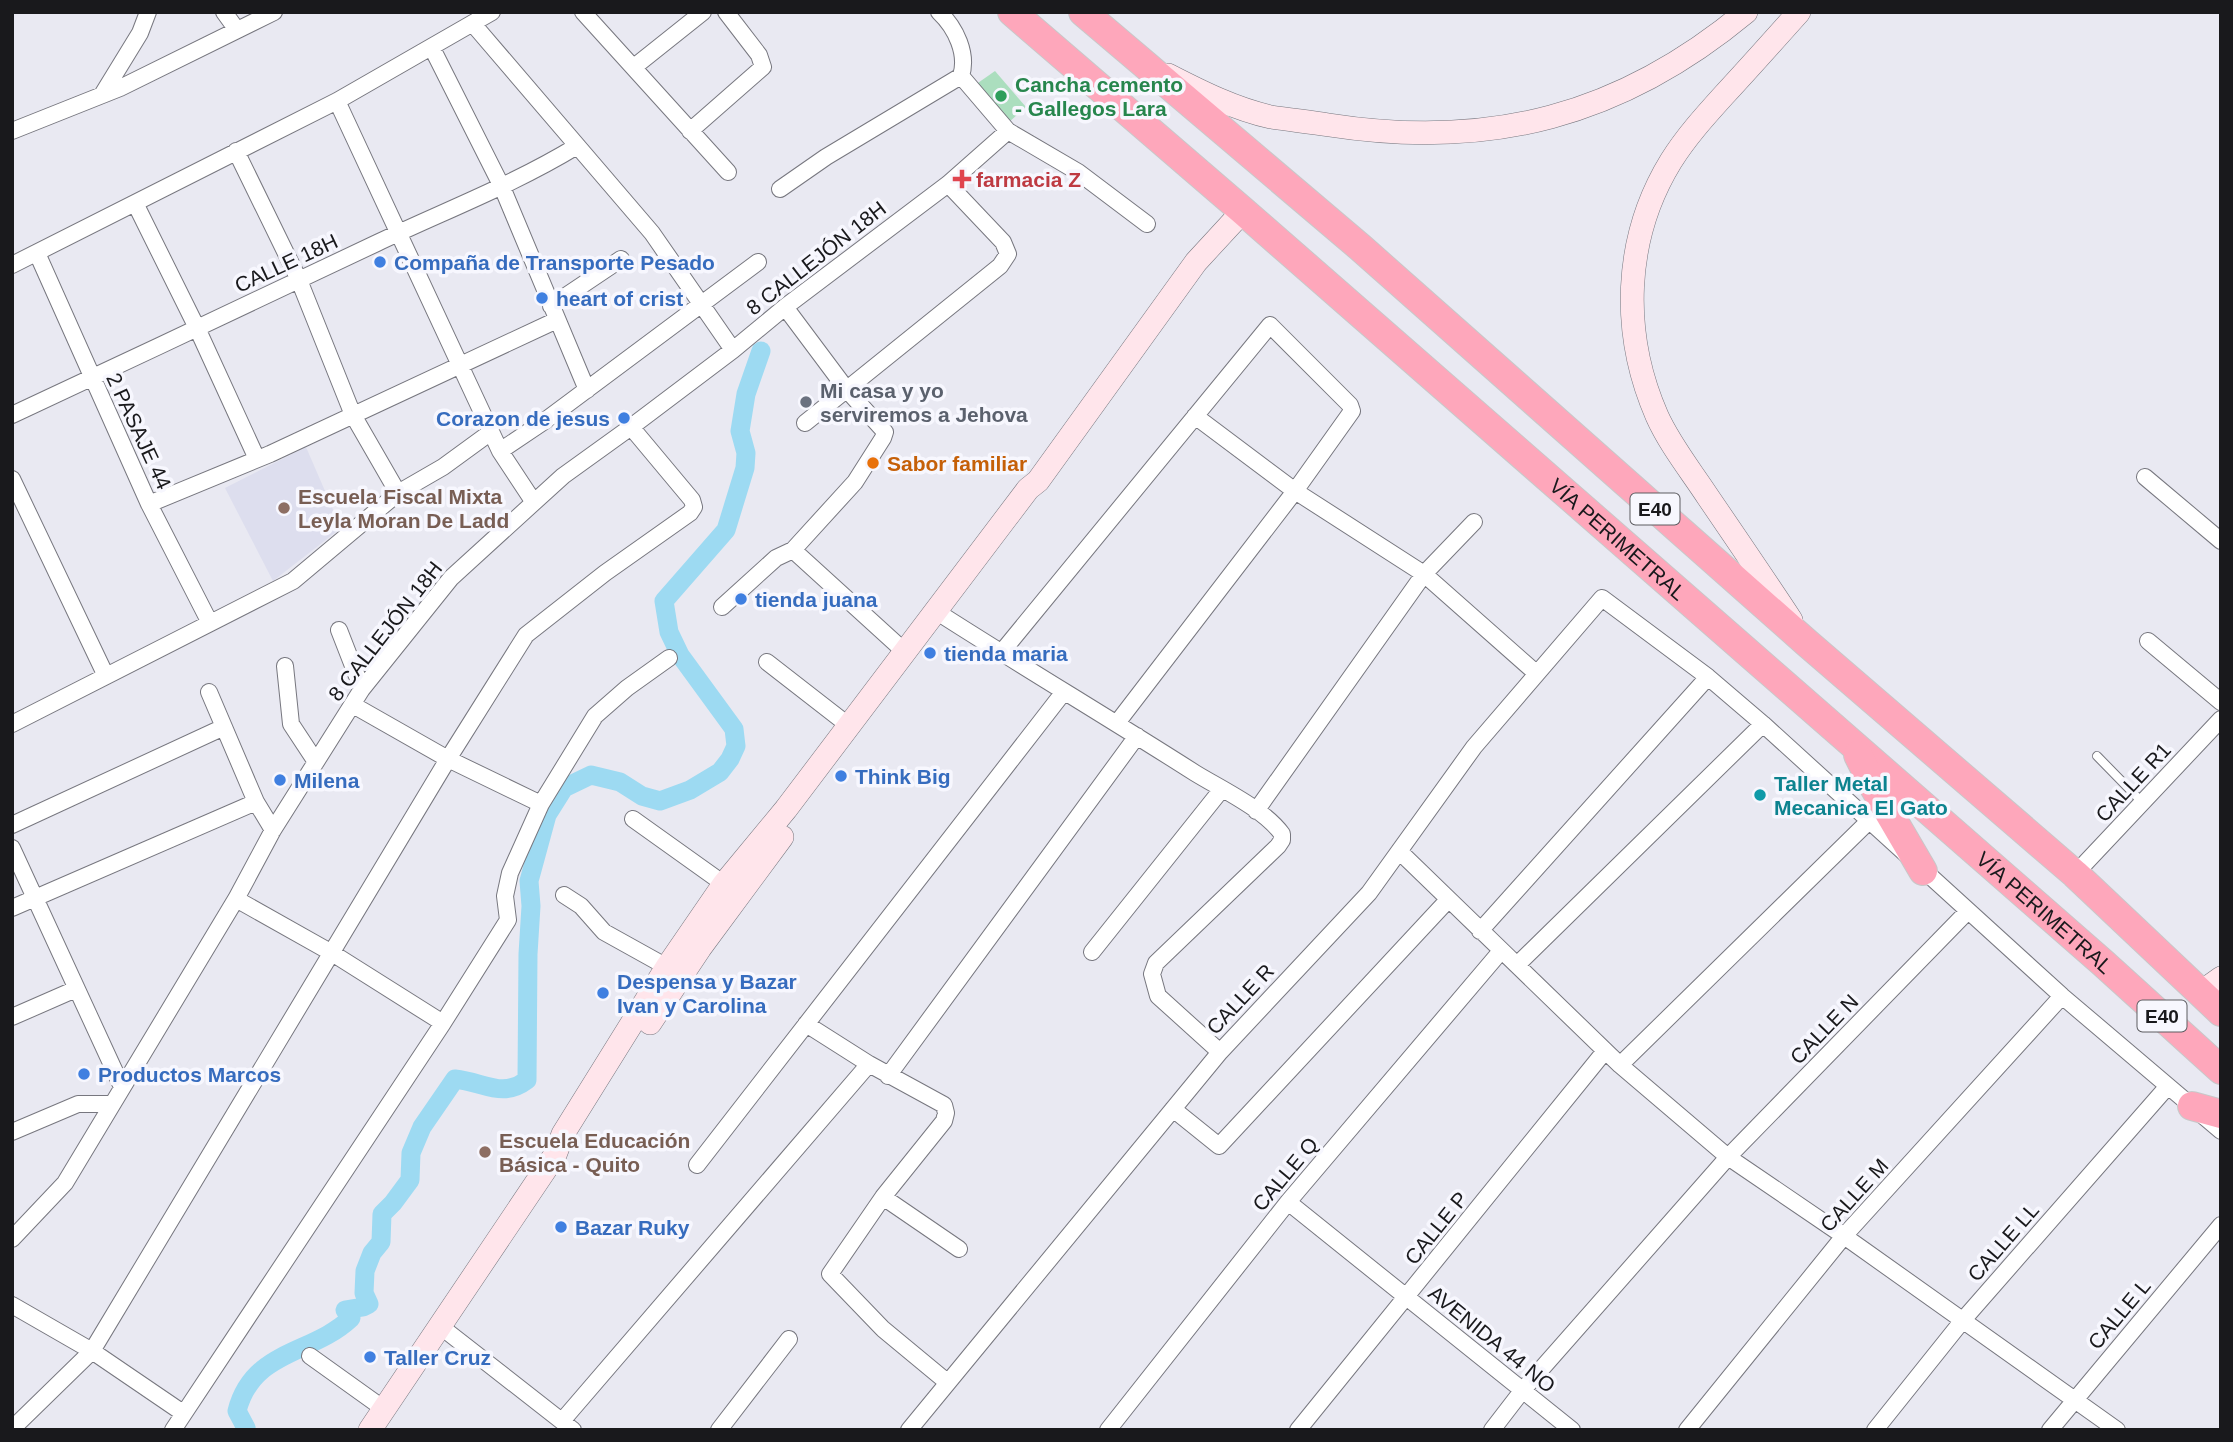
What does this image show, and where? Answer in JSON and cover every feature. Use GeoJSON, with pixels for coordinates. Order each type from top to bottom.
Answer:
{"type":"FeatureCollection","features":[{"type":"Feature","properties":{"kind":"highway","name":"VÍA PERIMETRAL"},"geometry":{"type":"LineString","coordinates":[[1012,12],[2103,962],[2221,1070]]}},
{"type":"Feature","properties":{"kind":"highway","name":"E40"},"geometry":{"type":"LineString","coordinates":[[1083,12],[1361,248],[1807,643],[2214,994]]}},
{"type":"Feature","properties":{"kind":"highway"},"geometry":{"type":"LineString","coordinates":[[1852,743],[1875,789],[1923,871]]}},
{"type":"Feature","properties":{"kind":"highway"},"geometry":{"type":"LineString","coordinates":[[2192,1106],[2221,1114]]}},
{"type":"Feature","properties":{"kind":"street"},"geometry":{"type":"LineString","coordinates":[[102,95],[140,33],[148,12]]}},
{"type":"Feature","properties":{"kind":"street"},"geometry":{"type":"LineString","coordinates":[[224,12],[237,30]]}},
{"type":"Feature","properties":{"kind":"street"},"geometry":{"type":"LineString","coordinates":[[12,131],[102,95],[274,12]]}},
{"type":"Feature","properties":{"kind":"street"},"geometry":{"type":"LineString","coordinates":[[12,265],[337,101],[492,12]]}},
{"type":"Feature","properties":{"kind":"street"},"geometry":{"type":"LineString","coordinates":[[583,12],[728,173]]}},
{"type":"Feature","properties":{"kind":"street"},"geometry":{"type":"LineString","coordinates":[[634,67],[703,12]]}},
{"type":"Feature","properties":{"kind":"street"},"geometry":{"type":"LineString","coordinates":[[690,131],[763,67],[759,55],[726,12]]}},
{"type":"Feature","properties":{"kind":"street"},"geometry":{"type":"LineString","coordinates":[[780,189],[826,157],[961,76],[965,65],[963,52],[948,20],[939,12]]}},
{"type":"Feature","properties":{"kind":"street"},"geometry":{"type":"LineString","coordinates":[[1118,43],[1166,74],[1216,99],[1270,116],[1371,131],[1464,133],[1555,117],[1599,102],[1641,83],[1692,54],[1746,12]]}},
{"type":"Feature","properties":{"kind":"street"},"geometry":{"type":"LineString","coordinates":[[1799,12],[1693,130],[1671,161],[1653,195],[1640,232],[1633,269],[1631,307],[1644,383],[1658,418],[1677,451],[1807,643]]}},
{"type":"Feature","properties":{"kind":"street"},"geometry":{"type":"LineString","coordinates":[[472,24],[652,233],[733,349]]}},
{"type":"Feature","properties":{"kind":"street"},"geometry":{"type":"LineString","coordinates":[[432,48],[502,187],[587,390]]}},
{"type":"Feature","properties":{"kind":"street"},"geometry":{"type":"LineString","coordinates":[[961,76],[1008,131],[1078,172],[1147,224]]}},
{"type":"Feature","properties":{"kind":"street"},"geometry":{"type":"LineString","coordinates":[[337,101],[500,451],[533,501]]}},
{"type":"Feature","properties":{"kind":"street","name":"8 CALLEJÓN 18H"},"geometry":{"type":"LineString","coordinates":[[12,1239],[65,1183],[236,899],[273,830],[362,689],[451,578],[563,475],[631,427],[948,184],[1008,131]]}},
{"type":"Feature","properties":{"kind":"street","name":"CALLE 18H"},"geometry":{"type":"LineString","coordinates":[[12,415],[398,233],[502,187],[577,146]]}},
{"type":"Feature","properties":{"kind":"street"},"geometry":{"type":"LineString","coordinates":[[236,151],[299,280],[353,415],[398,493]]}},
{"type":"Feature","properties":{"kind":"street"},"geometry":{"type":"LineString","coordinates":[[805,423],[1000,266],[1007,254],[1003,242],[948,184]]}},
{"type":"Feature","properties":{"kind":"street"},"geometry":{"type":"LineString","coordinates":[[135,203],[197,328],[257,459]]}},
{"type":"Feature","properties":{"kind":"street"},"geometry":{"type":"LineString","coordinates":[[370,1430],[555,1156],[574,1137],[792,813],[848,724],[1028,489],[1038,481],[1196,262],[1243,211]]}},
{"type":"Feature","properties":{"kind":"street","name":"2 PASAJE 44"},"geometry":{"type":"LineString","coordinates":[[37,253],[149,504],[210,623]]}},
{"type":"Feature","properties":{"kind":"street"},"geometry":{"type":"LineString","coordinates":[[149,504],[257,459],[460,365],[554,313],[621,259]]}},
{"type":"Feature","properties":{"kind":"street"},"geometry":{"type":"LineString","coordinates":[[500,451],[587,390],[758,262]]}},
{"type":"Feature","properties":{"kind":"street"},"geometry":{"type":"LineString","coordinates":[[722,607],[776,558],[793,550],[855,482],[883,438],[881,427],[848,390],[785,307]]}},
{"type":"Feature","properties":{"kind":"street"},"geometry":{"type":"LineString","coordinates":[[1001,653],[1270,325],[1345,400],[1352,411],[1295,491],[1117,723]]}},
{"type":"Feature","properties":{"kind":"street"},"geometry":{"type":"LineString","coordinates":[[1195,416],[1295,491],[1424,574],[1536,673]]}},
{"type":"Feature","properties":{"kind":"street"},"geometry":{"type":"LineString","coordinates":[[12,1429],[92,1350],[448,759],[526,635],[605,573],[690,513],[694,507],[692,500],[631,427]]}},
{"type":"Feature","properties":{"kind":"street"},"geometry":{"type":"LineString","coordinates":[[12,724],[293,581],[398,493],[443,467],[491,432]]}},
{"type":"Feature","properties":{"kind":"street"},"geometry":{"type":"LineString","coordinates":[[2145,477],[2221,541]]}},
{"type":"Feature","properties":{"kind":"street"},"geometry":{"type":"LineString","coordinates":[[12,479],[106,676]]}},
{"type":"Feature","properties":{"kind":"street"},"geometry":{"type":"LineString","coordinates":[[555,1156],[563,1134],[667,967],[724,884],[792,813],[945,617],[1035,496],[1038,481]]}},
{"type":"Feature","properties":{"kind":"street"},"geometry":{"type":"LineString","coordinates":[[1256,811],[1424,574],[1474,522]]}},
{"type":"Feature","properties":{"kind":"street"},"geometry":{"type":"LineString","coordinates":[[793,550],[904,652]]}},
{"type":"Feature","properties":{"kind":"street","name":"CALLE R"},"geometry":{"type":"LineString","coordinates":[[909,1430],[1220,1052],[1369,893],[1474,747],[1602,598],[1708,677]]}},
{"type":"Feature","properties":{"kind":"street"},"geometry":{"type":"LineString","coordinates":[[945,617],[1222,789],[1256,811],[1282,834],[1278,846],[1156,963],[1152,974],[1158,996],[1220,1052]]}},
{"type":"Feature","properties":{"kind":"street"},"geometry":{"type":"LineString","coordinates":[[339,630],[362,689]]}},
{"type":"Feature","properties":{"kind":"street"},"geometry":{"type":"LineString","coordinates":[[2148,641],[2221,702]]}},
{"type":"Feature","properties":{"kind":"street"},"geometry":{"type":"LineString","coordinates":[[173,1430],[443,1023],[508,920],[505,896],[510,873],[541,803],[596,716],[627,688],[669,658]]}},
{"type":"Feature","properties":{"kind":"street"},"geometry":{"type":"LineString","coordinates":[[767,662],[848,724]]}},
{"type":"Feature","properties":{"kind":"street"},"geometry":{"type":"LineString","coordinates":[[285,666],[291,724],[316,762]]}},
{"type":"Feature","properties":{"kind":"street"},"geometry":{"type":"LineString","coordinates":[[1480,931],[1708,677],[1763,724],[1967,912],[2221,1131]]}},
{"type":"Feature","properties":{"kind":"street"},"geometry":{"type":"LineString","coordinates":[[209,692],[256,802],[273,830]]}},
{"type":"Feature","properties":{"kind":"street"},"geometry":{"type":"LineString","coordinates":[[697,1164],[1063,692]]}},
{"type":"Feature","properties":{"kind":"street"},"geometry":{"type":"LineString","coordinates":[[353,705],[448,759],[541,803]]}},
{"type":"Feature","properties":{"kind":"street","name":"CALLE R1"},"geometry":{"type":"LineString","coordinates":[[2075,874],[2221,719]]}},
{"type":"Feature","properties":{"kind":"street"},"geometry":{"type":"LineString","coordinates":[[1517,965],[1763,724]]}},
{"type":"Feature","properties":{"kind":"street"},"geometry":{"type":"LineString","coordinates":[[12,825],[224,727]]}},
{"type":"Feature","properties":{"kind":"street"},"geometry":{"type":"LineString","coordinates":[[888,1076],[1137,736]]}},
{"type":"Feature","properties":{"kind":"street"},"geometry":{"type":"LineString","coordinates":[[1092,953],[1222,789]]}},
{"type":"Feature","properties":{"kind":"street"},"geometry":{"type":"LineString","coordinates":[[12,908],[256,802]]}},
{"type":"Feature","properties":{"kind":"street"},"geometry":{"type":"LineString","coordinates":[[633,820],[724,884]]}},
{"type":"Feature","properties":{"kind":"street"},"geometry":{"type":"LineString","coordinates":[[1620,1065],[1869,821]]}},
{"type":"Feature","properties":{"kind":"street"},"geometry":{"type":"LineString","coordinates":[[12,848],[122,1087]]}},
{"type":"Feature","properties":{"kind":"street"},"geometry":{"type":"LineString","coordinates":[[1399,851],[1620,1065],[1728,1157],[2117,1430]]}},
{"type":"Feature","properties":{"kind":"street"},"geometry":{"type":"LineString","coordinates":[[564,895],[581,906],[604,932],[667,967]]}},
{"type":"Feature","properties":{"kind":"street"},"geometry":{"type":"LineString","coordinates":[[236,899],[332,953],[443,1023]]}},
{"type":"Feature","properties":{"kind":"street"},"geometry":{"type":"LineString","coordinates":[[1173,1109],[1219,1146],[1448,900]]}},
{"type":"Feature","properties":{"kind":"street","name":"CALLE N"},"geometry":{"type":"LineString","coordinates":[[1492,1430],[1522,1391],[1728,1157],[1967,912]]}},
{"type":"Feature","properties":{"kind":"street","name":"CALLE Q"},"geometry":{"type":"LineString","coordinates":[[1108,1430],[1288,1202],[1501,951]]}},
{"type":"Feature","properties":{"kind":"street"},"geometry":{"type":"LineString","coordinates":[[12,1017],[76,989]]}},
{"type":"Feature","properties":{"kind":"street","name":"CALLE M"},"geometry":{"type":"LineString","coordinates":[[1688,1430],[1844,1236],[2062,996]]}},
{"type":"Feature","properties":{"kind":"street"},"geometry":{"type":"LineString","coordinates":[[806,1024],[888,1076],[944,1105],[944,1121],[883,1197],[830,1274],[883,1329],[947,1381]]}},
{"type":"Feature","properties":{"kind":"street","name":"CALLE P"},"geometry":{"type":"LineString","coordinates":[[1298,1430],[1605,1051]]}},
{"type":"Feature","properties":{"kind":"street"},"geometry":{"type":"LineString","coordinates":[[440,1326],[568,1425],[869,1064]]}},
{"type":"Feature","properties":{"kind":"street","name":"CALLE LL"},"geometry":{"type":"LineString","coordinates":[[1875,1430],[1963,1320],[2168,1086]]}},
{"type":"Feature","properties":{"kind":"street"},"geometry":{"type":"LineString","coordinates":[[12,1132],[78,1104],[111,1104]]}},
{"type":"Feature","properties":{"kind":"street"},"geometry":{"type":"LineString","coordinates":[[883,1197],[959,1249]]}},
{"type":"Feature","properties":{"kind":"street","name":"AVENIDA 44 NO"},"geometry":{"type":"LineString","coordinates":[[1288,1202],[1572,1430]]}},
{"type":"Feature","properties":{"kind":"street","name":"CALLE L"},"geometry":{"type":"LineString","coordinates":[[2050,1430],[2221,1225]]}},
{"type":"Feature","properties":{"kind":"street"},"geometry":{"type":"LineString","coordinates":[[12,1305],[92,1350],[183,1413]]}},
{"type":"Feature","properties":{"kind":"street"},"geometry":{"type":"LineString","coordinates":[[719,1430],[789,1339]]}},
{"type":"Feature","properties":{"kind":"street"},"geometry":{"type":"LineString","coordinates":[[310,1356],[384,1409]]}},
{"type":"Feature","properties":{"kind":"lane"},"geometry":{"type":"LineString","coordinates":[[2097,756],[2142,802]]}},
{"type":"Feature","properties":{"kind":"shaded area","name":"Escuela Fiscal Mixta Leyla Moran De Ladd"},"geometry":{"type":"Polygon","coordinates":[[[306,447],[341,528],[273,581],[225,488],[306,447]]]}},
{"type":"Feature","properties":{"kind":"green space","name":"Cancha cemento - Gallegos Lara"},"geometry":{"type":"Polygon","coordinates":[[[995,71],[1026,107],[1008,123],[975,85],[995,71]]]}},
{"type":"Feature","properties":{"kind":"waterway"},"geometry":{"type":"LineString","coordinates":[[244,1430],[246,1428],[237,1411],[245,1391],[256,1376],[285,1355],[336,1330],[351,1318],[345,1310],[369,1304],[364,1293],[365,1271],[372,1253],[381,1242],[382,1214],[410,1180],[411,1153],[422,1127],[455,1079],[501,1089],[518,1086],[527,1080],[531,906],[529,881],[547,815],[564,788],[591,775],[620,782],[642,796],[660,801],[690,790],[720,772],[730,759],[736,746],[734,729],[680,655],[669,632],[664,601],[726,530],[745,468],[746,453],[740,431],[746,394],[761,351]]}},
{"type":"Feature","properties":{"kind":"place","name":"Cancha cemento - Gallegos Lara"},"geometry":{"type":"Point","coordinates":[1001,96]}},
{"type":"Feature","properties":{"kind":"place","name":"farmacia Z"},"geometry":{"type":"Point","coordinates":[962,179]}},
{"type":"Feature","properties":{"kind":"place","name":"Compaña de Transporte Pesado"},"geometry":{"type":"Point","coordinates":[380,262]}},
{"type":"Feature","properties":{"kind":"place","name":"heart of crist"},"geometry":{"type":"Point","coordinates":[542,298]}},
{"type":"Feature","properties":{"kind":"place","name":"Mi casa y yo serviremos a Jehova"},"geometry":{"type":"Point","coordinates":[806,402]}},
{"type":"Feature","properties":{"kind":"place","name":"Corazon de jesus"},"geometry":{"type":"Point","coordinates":[624,418]}},
{"type":"Feature","properties":{"kind":"place","name":"Sabor familiar"},"geometry":{"type":"Point","coordinates":[873,463]}},
{"type":"Feature","properties":{"kind":"place","name":"Escuela Fiscal Mixta Leyla Moran De Ladd"},"geometry":{"type":"Point","coordinates":[284,508]}},
{"type":"Feature","properties":{"kind":"place","name":"tienda juana"},"geometry":{"type":"Point","coordinates":[741,599]}},
{"type":"Feature","properties":{"kind":"place","name":"tienda maria"},"geometry":{"type":"Point","coordinates":[930,653]}},
{"type":"Feature","properties":{"kind":"place","name":"Think Big"},"geometry":{"type":"Point","coordinates":[841,776]}},
{"type":"Feature","properties":{"kind":"place","name":"Milena"},"geometry":{"type":"Point","coordinates":[280,780]}},
{"type":"Feature","properties":{"kind":"place","name":"Taller Metal Mecanica El Gato"},"geometry":{"type":"Point","coordinates":[1760,795]}},
{"type":"Feature","properties":{"kind":"place","name":"Despensa y Bazar Ivan y Carolina"},"geometry":{"type":"Point","coordinates":[603,993]}},
{"type":"Feature","properties":{"kind":"place","name":"Productos Marcos"},"geometry":{"type":"Point","coordinates":[84,1074]}},
{"type":"Feature","properties":{"kind":"place","name":"Escuela Educación Básica - Quito"},"geometry":{"type":"Point","coordinates":[485,1152]}},
{"type":"Feature","properties":{"kind":"place","name":"Bazar Ruky"},"geometry":{"type":"Point","coordinates":[561,1227]}},
{"type":"Feature","properties":{"kind":"place","name":"Taller Cruz"},"geometry":{"type":"Point","coordinates":[370,1357]}}]}
